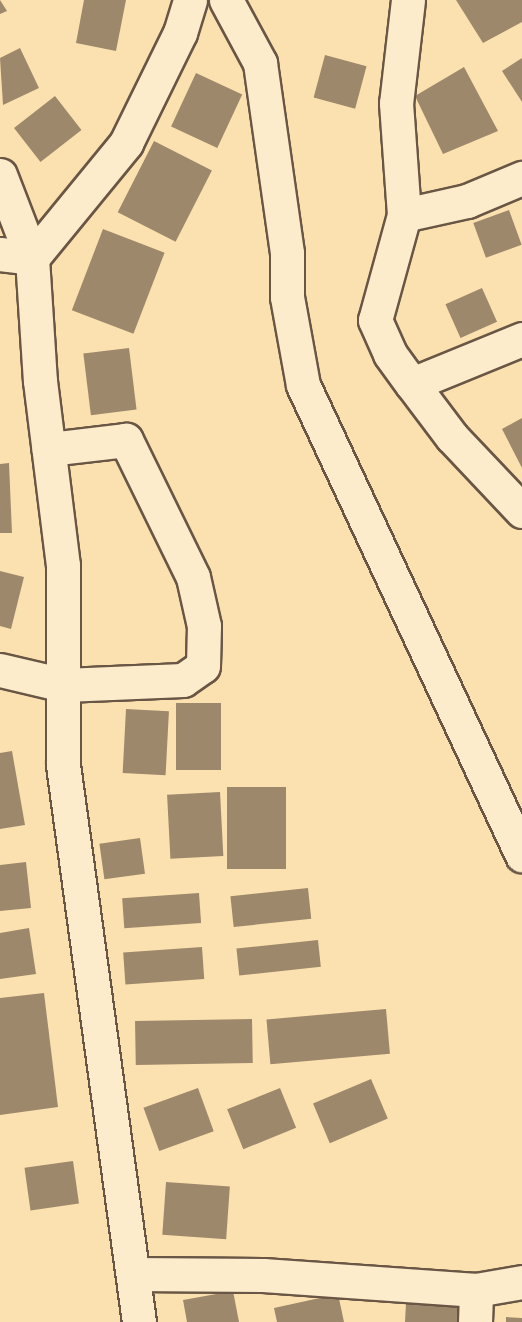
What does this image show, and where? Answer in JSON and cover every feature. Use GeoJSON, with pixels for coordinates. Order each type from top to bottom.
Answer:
{"type":"FeatureCollection","features":[{"type":"Feature","properties":{"kind":"street"},"geometry":{"type":"LineString","coordinates":[[32,258],[126,143],[180,33],[190,0]]}},
{"type":"Feature","properties":{"kind":"street"},"geometry":{"type":"LineString","coordinates":[[226,0],[260,63],[287,253],[287,297],[303,385],[522,855]]}},
{"type":"Feature","properties":{"kind":"street"},"geometry":{"type":"LineString","coordinates":[[408,0],[396,103],[404,215],[375,320],[390,354],[452,437],[521,508]]}},
{"type":"Feature","properties":{"kind":"street"},"geometry":{"type":"LineString","coordinates":[[0,175],[32,258],[49,449],[63,565],[63,765],[139,1322]]}},
{"type":"Feature","properties":{"kind":"street"},"geometry":{"type":"LineString","coordinates":[[404,215],[467,201],[522,178]]}},
{"type":"Feature","properties":{"kind":"street"},"geometry":{"type":"LineString","coordinates":[[0,254],[32,258]]}},
{"type":"Feature","properties":{"kind":"street"},"geometry":{"type":"LineString","coordinates":[[412,384],[522,339]]}},
{"type":"Feature","properties":{"kind":"street"},"geometry":{"type":"LineString","coordinates":[[0,670],[63,684],[183,680],[203,666],[204,626],[193,577],[126,440],[49,449]]}},
{"type":"Feature","properties":{"kind":"street"},"geometry":{"type":"LineString","coordinates":[[133,1274],[263,1275],[476,1290],[522,1282]]}},
{"type":"Feature","properties":{"kind":"street"},"geometry":{"type":"LineString","coordinates":[[475,1322],[476,1290]]}},
{"type":"Feature","properties":{"kind":"building"},"geometry":{"type":"Polygon","coordinates":[[[0,0],[7,11],[0,14],[0,0]]]}},
{"type":"Feature","properties":{"kind":"building"},"geometry":{"type":"Polygon","coordinates":[[[84,0],[126,0],[116,51],[76,43],[84,0]]]}},
{"type":"Feature","properties":{"kind":"building"},"geometry":{"type":"Polygon","coordinates":[[[456,0],[522,0],[522,22],[483,43],[456,0]]]}},
{"type":"Feature","properties":{"kind":"building"},"geometry":{"type":"Polygon","coordinates":[[[20,48],[39,88],[3,105],[0,58],[20,48]]]}},
{"type":"Feature","properties":{"kind":"building"},"geometry":{"type":"Polygon","coordinates":[[[325,55],[367,66],[355,109],[314,98],[325,55]]]}},
{"type":"Feature","properties":{"kind":"building"},"geometry":{"type":"Polygon","coordinates":[[[522,58],[522,102],[502,71],[522,58]]]}},
{"type":"Feature","properties":{"kind":"building"},"geometry":{"type":"Polygon","coordinates":[[[464,67],[498,131],[443,154],[415,96],[464,67]]]}},
{"type":"Feature","properties":{"kind":"building"},"geometry":{"type":"Polygon","coordinates":[[[196,73],[242,95],[217,148],[171,126],[196,73]]]}},
{"type":"Feature","properties":{"kind":"building"},"geometry":{"type":"Polygon","coordinates":[[[55,96],[81,130],[40,162],[14,128],[55,96]]]}},
{"type":"Feature","properties":{"kind":"building"},"geometry":{"type":"Polygon","coordinates":[[[154,141],[212,171],[176,242],[118,212],[154,141]]]}},
{"type":"Feature","properties":{"kind":"building"},"geometry":{"type":"Polygon","coordinates":[[[509,210],[522,245],[486,258],[473,223],[509,210]]]}},
{"type":"Feature","properties":{"kind":"building"},"geometry":{"type":"Polygon","coordinates":[[[103,229],[165,253],[133,334],[72,310],[103,229]]]}},
{"type":"Feature","properties":{"kind":"building"},"geometry":{"type":"Polygon","coordinates":[[[482,288],[497,322],[461,338],[445,304],[482,288]]]}},
{"type":"Feature","properties":{"kind":"building"},"geometry":{"type":"Polygon","coordinates":[[[129,348],[137,410],[91,415],[83,354],[129,348]]]}},
{"type":"Feature","properties":{"kind":"building"},"geometry":{"type":"Polygon","coordinates":[[[522,418],[522,468],[502,429],[522,418]]]}},
{"type":"Feature","properties":{"kind":"building"},"geometry":{"type":"Polygon","coordinates":[[[9,463],[12,533],[0,533],[0,464],[9,463]]]}},
{"type":"Feature","properties":{"kind":"building"},"geometry":{"type":"Polygon","coordinates":[[[0,571],[24,577],[11,629],[0,626],[0,571]]]}},
{"type":"Feature","properties":{"kind":"building"},"geometry":{"type":"Polygon","coordinates":[[[176,703],[221,703],[221,770],[176,770],[176,703]]]}},
{"type":"Feature","properties":{"kind":"building"},"geometry":{"type":"Polygon","coordinates":[[[126,709],[169,711],[166,775],[123,773],[126,709]]]}},
{"type":"Feature","properties":{"kind":"building"},"geometry":{"type":"Polygon","coordinates":[[[12,751],[25,825],[0,829],[0,753],[12,751]]]}},
{"type":"Feature","properties":{"kind":"building"},"geometry":{"type":"Polygon","coordinates":[[[227,787],[286,787],[286,869],[227,869],[227,787]]]}},
{"type":"Feature","properties":{"kind":"building"},"geometry":{"type":"Polygon","coordinates":[[[220,792],[223,856],[170,859],[167,795],[220,792]]]}},
{"type":"Feature","properties":{"kind":"building"},"geometry":{"type":"Polygon","coordinates":[[[140,838],[145,874],[104,879],[99,844],[140,838]]]}},
{"type":"Feature","properties":{"kind":"building"},"geometry":{"type":"Polygon","coordinates":[[[26,862],[31,908],[0,911],[0,865],[26,862]]]}},
{"type":"Feature","properties":{"kind":"building"},"geometry":{"type":"Polygon","coordinates":[[[308,888],[311,919],[234,927],[230,896],[308,888]]]}},
{"type":"Feature","properties":{"kind":"building"},"geometry":{"type":"Polygon","coordinates":[[[199,893],[201,923],[124,928],[122,898],[199,893]]]}},
{"type":"Feature","properties":{"kind":"building"},"geometry":{"type":"Polygon","coordinates":[[[29,928],[36,974],[0,979],[0,933],[29,928]]]}},
{"type":"Feature","properties":{"kind":"building"},"geometry":{"type":"Polygon","coordinates":[[[318,940],[321,967],[239,975],[236,949],[318,940]]]}},
{"type":"Feature","properties":{"kind":"building"},"geometry":{"type":"Polygon","coordinates":[[[202,947],[204,979],[125,984],[123,953],[202,947]]]}},
{"type":"Feature","properties":{"kind":"building"},"geometry":{"type":"Polygon","coordinates":[[[44,993],[58,1107],[0,1115],[0,998],[44,993]]]}},
{"type":"Feature","properties":{"kind":"building"},"geometry":{"type":"Polygon","coordinates":[[[386,1009],[390,1054],[270,1064],[266,1019],[386,1009]]]}},
{"type":"Feature","properties":{"kind":"building"},"geometry":{"type":"Polygon","coordinates":[[[252,1019],[253,1063],[136,1065],[135,1021],[252,1019]]]}},
{"type":"Feature","properties":{"kind":"building"},"geometry":{"type":"Polygon","coordinates":[[[371,1079],[388,1119],[330,1143],[313,1104],[371,1079]]]}},
{"type":"Feature","properties":{"kind":"building"},"geometry":{"type":"Polygon","coordinates":[[[198,1088],[214,1131],[159,1151],[143,1108],[198,1088]]]}},
{"type":"Feature","properties":{"kind":"building"},"geometry":{"type":"Polygon","coordinates":[[[280,1088],[296,1128],[243,1149],[227,1109],[280,1088]]]}},
{"type":"Feature","properties":{"kind":"building"},"geometry":{"type":"Polygon","coordinates":[[[73,1161],[79,1204],[30,1210],[24,1168],[73,1161]]]}},
{"type":"Feature","properties":{"kind":"building"},"geometry":{"type":"Polygon","coordinates":[[[166,1182],[230,1186],[226,1239],[162,1235],[166,1182]]]}},
{"type":"Feature","properties":{"kind":"building"},"geometry":{"type":"Polygon","coordinates":[[[233,1291],[239,1322],[187,1322],[183,1300],[233,1291]]]}},
{"type":"Feature","properties":{"kind":"building"},"geometry":{"type":"Polygon","coordinates":[[[338,1294],[344,1322],[277,1322],[274,1308],[338,1294]]]}},
{"type":"Feature","properties":{"kind":"building"},"geometry":{"type":"Polygon","coordinates":[[[406,1303],[470,1307],[469,1322],[405,1322],[406,1303]]]}},
{"type":"Feature","properties":{"kind":"building"},"geometry":{"type":"Polygon","coordinates":[[[506,1317],[522,1318],[522,1322],[506,1322],[506,1317]]]}}]}
